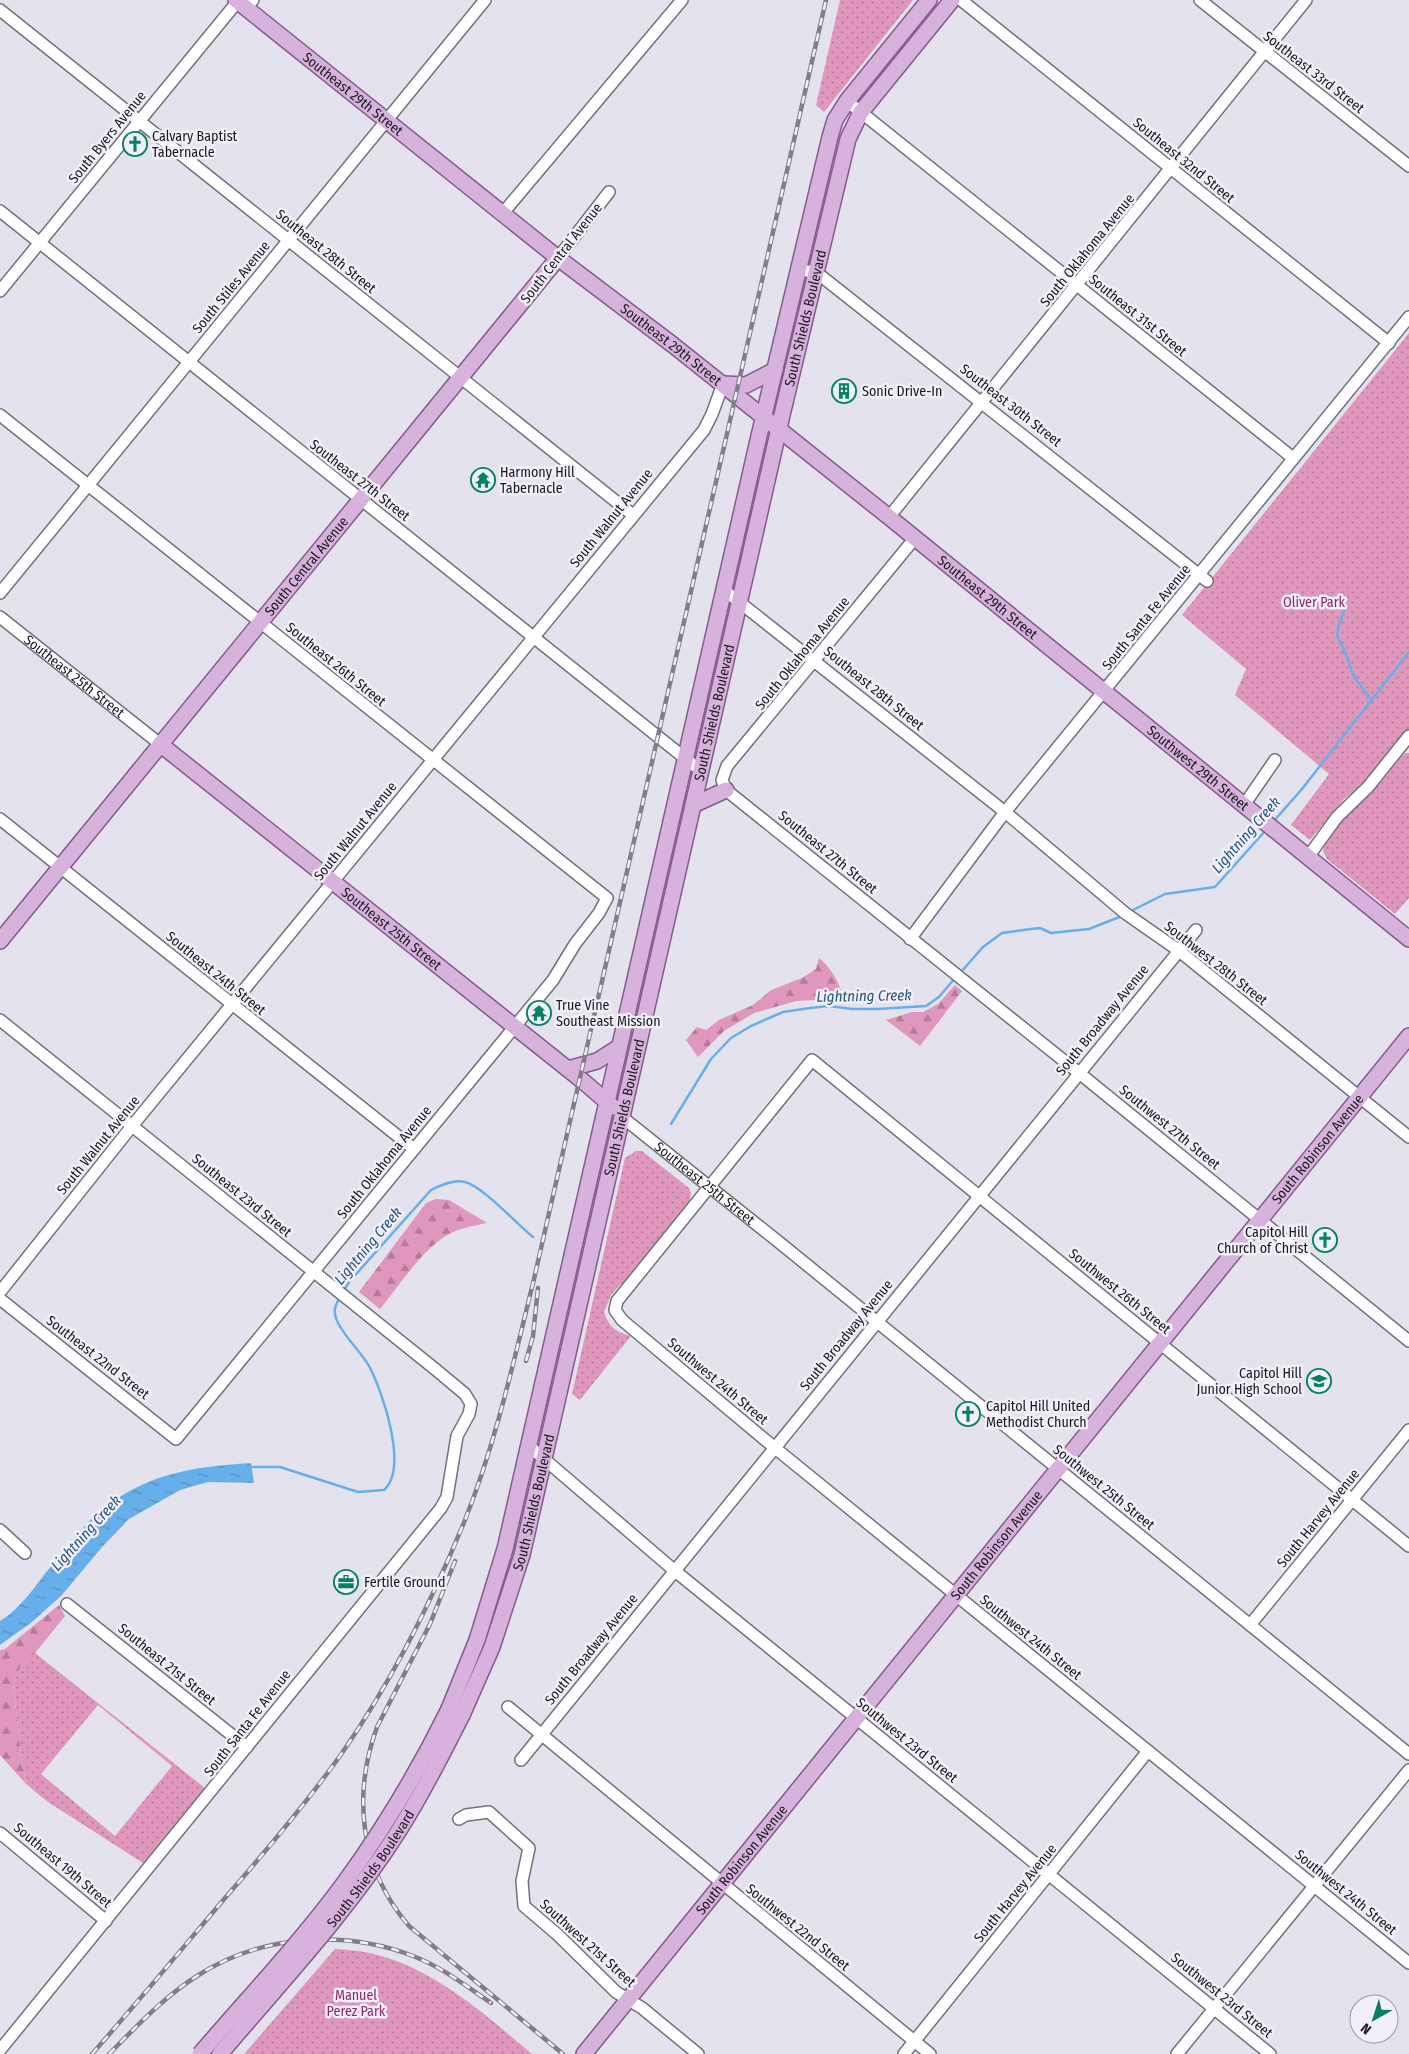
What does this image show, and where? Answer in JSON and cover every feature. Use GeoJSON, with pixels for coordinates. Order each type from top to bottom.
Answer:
{"type":"FeatureCollection","features":[{"type":"Feature","properties":{"kind":"main road","name":"South Shields Boulevard"},"geometry":{"type":"LineString","coordinates":[[220,2054],[307,1952],[362,1883],[398,1833],[416,1802],[455,1712],[494,1589],[529,1446],[763,416],[830,137],[835,120],[847,101],[928,0]]}},
{"type":"Feature","properties":{"kind":"main road","name":"South Shields Boulevard"},"geometry":{"type":"LineString","coordinates":[[200,2054],[344,1884],[386,1824],[421,1764],[455,1712],[492,1647],[522,1555],[779,429],[848,139],[861,112],[952,0]]}},
{"type":"Feature","properties":{"kind":"main road","name":"Southeast 29th Street"},"geometry":{"type":"LineString","coordinates":[[243,2],[558,258],[763,416],[1104,691]]}},
{"type":"Feature","properties":{"kind":"main road","name":"South Central Avenue"},"geometry":{"type":"LineString","coordinates":[[0,940],[558,258]]}},
{"type":"Feature","properties":{"kind":"main road"},"geometry":{"type":"LineString","coordinates":[[722,384],[746,385],[775,370]]}},
{"type":"Feature","properties":{"kind":"main road","name":"Southwest 29th Street"},"geometry":{"type":"LineString","coordinates":[[1104,691],[1409,939]]}},
{"type":"Feature","properties":{"kind":"main road","name":"Southeast 25th Street"},"geometry":{"type":"LineString","coordinates":[[160,744],[568,1069],[608,1102],[622,1117]]}},
{"type":"Feature","properties":{"kind":"main road"},"geometry":{"type":"LineString","coordinates":[[693,805],[726,790]]}},
{"type":"Feature","properties":{"kind":"main road"},"geometry":{"type":"LineString","coordinates":[[643,944],[661,947]]}},
{"type":"Feature","properties":{"kind":"main road","name":"South Robinson Avenue"},"geometry":{"type":"LineString","coordinates":[[584,2054],[1409,1036]]}},
{"type":"Feature","properties":{"kind":"main road"},"geometry":{"type":"LineString","coordinates":[[568,1069],[597,1061],[620,1047]]}},
{"type":"Feature","properties":{"kind":"street","name":"South Stiles Avenue"},"geometry":{"type":"LineString","coordinates":[[0,593],[485,0]]}},
{"type":"Feature","properties":{"kind":"street"},"geometry":{"type":"LineString","coordinates":[[503,213],[682,0]]}},
{"type":"Feature","properties":{"kind":"street","name":"Southeast 32nd Street"},"geometry":{"type":"LineString","coordinates":[[961,0],[1170,170],[1389,342]]}},
{"type":"Feature","properties":{"kind":"street","name":"Southeast 33rd Street"},"geometry":{"type":"LineString","coordinates":[[1200,0],[1409,166]]}},
{"type":"Feature","properties":{"kind":"street","name":"South Oklahoma Avenue"},"geometry":{"type":"LineString","coordinates":[[889,517],[1306,0]]}},
{"type":"Feature","properties":{"kind":"street","name":"South Byers Avenue"},"geometry":{"type":"LineString","coordinates":[[0,291],[139,121],[243,2]]}},
{"type":"Feature","properties":{"kind":"street","name":"Southeast 28th Street"},"geometry":{"type":"LineString","coordinates":[[0,10],[633,515]]}},
{"type":"Feature","properties":{"kind":"street","name":"Southeast 31st Street"},"geometry":{"type":"LineString","coordinates":[[847,101],[1293,458]]}},
{"type":"Feature","properties":{"kind":"street","name":"South Central Avenue"},"geometry":{"type":"LineString","coordinates":[[558,258],[610,192]]}},
{"type":"Feature","properties":{"kind":"street","name":"Southeast 27th Street"},"geometry":{"type":"LineString","coordinates":[[0,212],[701,771]]}},
{"type":"Feature","properties":{"kind":"street"},"geometry":{"type":"LineString","coordinates":[[798,270],[816,272]]}},
{"type":"Feature","properties":{"kind":"street","name":"Southeast 30th Street"},"geometry":{"type":"LineString","coordinates":[[816,272],[983,402],[1203,578]]}},
{"type":"Feature","properties":{"kind":"street","name":"South Santa Fe Avenue"},"geometry":{"type":"LineString","coordinates":[[910,939],[1005,812],[1104,691],[1203,578],[1293,458],[1409,317]]}},
{"type":"Feature","properties":{"kind":"street","name":"South Walnut Avenue"},"geometry":{"type":"LineString","coordinates":[[0,1292],[132,1126],[704,430],[716,404],[722,384]]}},
{"type":"Feature","properties":{"kind":"street","name":"Southeast 26th Street"},"geometry":{"type":"LineString","coordinates":[[0,415],[607,898]]}},
{"type":"Feature","properties":{"kind":"street","name":"South Oklahoma Avenue"},"geometry":{"type":"LineString","coordinates":[[726,790],[722,780],[725,770],[915,538]]}},
{"type":"Feature","properties":{"kind":"street","name":"Southeast 28th Street"},"geometry":{"type":"LineString","coordinates":[[724,590],[816,660],[1005,812]]}},
{"type":"Feature","properties":{"kind":"street","name":"Southeast 25th Street"},"geometry":{"type":"LineString","coordinates":[[0,616],[160,744]]}},
{"type":"Feature","properties":{"kind":"street"},"geometry":{"type":"LineString","coordinates":[[1308,857],[1337,817],[1368,787],[1408,740]]}},
{"type":"Feature","properties":{"kind":"street"},"geometry":{"type":"LineString","coordinates":[[1249,809],[1275,760]]}},
{"type":"Feature","properties":{"kind":"street","name":"Southeast 27th Street"},"geometry":{"type":"LineString","coordinates":[[726,790],[910,939]]}},
{"type":"Feature","properties":{"kind":"street","name":"Southwest 28th Street"},"geometry":{"type":"LineString","coordinates":[[1005,812],[1125,913],[1178,950],[1409,1137]]}},
{"type":"Feature","properties":{"kind":"street","name":"Southeast 24th Street"},"geometry":{"type":"LineString","coordinates":[[0,819],[414,1149]]}},
{"type":"Feature","properties":{"kind":"street","name":"South Oklahoma Avenue"},"geometry":{"type":"LineString","coordinates":[[176,1439],[553,980],[575,944],[600,913],[607,898]]}},
{"type":"Feature","properties":{"kind":"street","name":"South Broadway Avenue"},"geometry":{"type":"LineString","coordinates":[[521,1760],[1078,1072],[1196,930]]}},
{"type":"Feature","properties":{"kind":"street","name":"Southwest 27th Street"},"geometry":{"type":"LineString","coordinates":[[910,939],[1078,1072],[1409,1341]]}},
{"type":"Feature","properties":{"kind":"street","name":"Southeast 23rd Street"},"geometry":{"type":"LineString","coordinates":[[0,1020],[465,1394]]}},
{"type":"Feature","properties":{"kind":"street","name":"Southwest 26th Street"},"geometry":{"type":"LineString","coordinates":[[710,1187],[812,1060],[1409,1546]]}},
{"type":"Feature","properties":{"kind":"street","name":"Southeast 25th Street"},"geometry":{"type":"LineString","coordinates":[[622,1117],[780,1243]]}},
{"type":"Feature","properties":{"kind":"street","name":"Southwest 24th Street"},"geometry":{"type":"LineString","coordinates":[[710,1187],[617,1301],[615,1310],[622,1320],[774,1448],[1409,1963]]}},
{"type":"Feature","properties":{"kind":"street","name":"Southwest 25th Street"},"geometry":{"type":"LineString","coordinates":[[780,1243],[1409,1754]]}},
{"type":"Feature","properties":{"kind":"street","name":"Southeast 22nd Street"},"geometry":{"type":"LineString","coordinates":[[0,1299],[176,1439]]}},
{"type":"Feature","properties":{"kind":"street","name":"South Santa Fe Avenue"},"geometry":{"type":"LineString","coordinates":[[0,2050],[445,1502],[457,1436],[471,1409],[469,1399],[465,1394]]}},
{"type":"Feature","properties":{"kind":"street","name":"South Harvey Avenue"},"geometry":{"type":"LineString","coordinates":[[1250,1625],[1409,1430]]}},
{"type":"Feature","properties":{"kind":"street","name":"Southwest 23rd Street"},"geometry":{"type":"LineString","coordinates":[[529,1446],[675,1570],[1270,2054]]}},
{"type":"Feature","properties":{"kind":"street"},"geometry":{"type":"LineString","coordinates":[[0,1530],[25,1553]]}},
{"type":"Feature","properties":{"kind":"street","name":"Southeast 21st Street"},"geometry":{"type":"LineString","coordinates":[[68,1604],[247,1747]]}},
{"type":"Feature","properties":{"kind":"street","name":"Southwest 22nd Street"},"geometry":{"type":"LineString","coordinates":[[508,1707],[930,2054]]}},
{"type":"Feature","properties":{"kind":"street","name":"South Harvey Avenue"},"geometry":{"type":"LineString","coordinates":[[904,2054],[1148,1751]]}},
{"type":"Feature","properties":{"kind":"street"},"geometry":{"type":"LineString","coordinates":[[1177,2054],[1409,1770]]}},
{"type":"Feature","properties":{"kind":"street","name":"Southwest 21st Street"},"geometry":{"type":"LineString","coordinates":[[458,1819],[489,1812],[529,1848],[522,1881],[524,1906],[558,1935],[616,1992],[642,2008],[698,2054]]}},
{"type":"Feature","properties":{"kind":"street","name":"Southeast 19th Street"},"geometry":{"type":"LineString","coordinates":[[0,1833],[106,1920]]}},
{"type":"Feature","properties":{"kind":"green space"},"geometry":{"type":"Polygon","coordinates":[[[840,0],[913,0],[824,112],[816,105],[840,0]]]}},
{"type":"Feature","properties":{"kind":"green space","name":"Oliver Park"},"geometry":{"type":"Polygon","coordinates":[[[1409,333],[1409,729],[1398,739],[1363,784],[1344,799],[1310,840],[1291,825],[1329,774],[1235,695],[1246,669],[1182,615],[1409,333]]]}},
{"type":"Feature","properties":{"kind":"green space"},"geometry":{"type":"Polygon","coordinates":[[[1405,753],[1409,753],[1409,898],[1395,914],[1327,859],[1323,851],[1332,832],[1376,788],[1405,753]]]}},
{"type":"Feature","properties":{"kind":"green space"},"geometry":{"type":"Polygon","coordinates":[[[819,958],[838,983],[842,993],[837,999],[796,1001],[754,1013],[724,1031],[698,1057],[686,1040],[697,1027],[706,1030],[719,1020],[753,1005],[771,990],[802,978],[816,969],[819,958]]]}},
{"type":"Feature","properties":{"kind":"green space"},"geometry":{"type":"Polygon","coordinates":[[[955,985],[962,991],[920,1046],[886,1020],[912,1012],[923,1012],[938,1004],[955,985]]]}},
{"type":"Feature","properties":{"kind":"green space"},"geometry":{"type":"Polygon","coordinates":[[[636,1151],[642,1151],[689,1188],[691,1193],[690,1201],[625,1281],[611,1295],[604,1312],[608,1322],[621,1333],[631,1336],[580,1400],[572,1394],[625,1158],[636,1151]]]}},
{"type":"Feature","properties":{"kind":"green space"},"geometry":{"type":"Polygon","coordinates":[[[436,1199],[449,1200],[487,1223],[456,1231],[437,1242],[420,1259],[380,1309],[359,1292],[426,1203],[436,1199]]]}},
{"type":"Feature","properties":{"kind":"green space"},"geometry":{"type":"Polygon","coordinates":[[[59,1605],[65,1616],[35,1653],[21,1665],[13,1684],[26,1784],[0,1755],[0,1650],[5,1649],[59,1605]]]}},
{"type":"Feature","properties":{"kind":"green space"},"geometry":{"type":"Polygon","coordinates":[[[35,1653],[205,1788],[143,1863],[48,1802],[26,1784],[13,1684],[21,1665],[35,1653]],[[98,1705],[41,1774],[115,1836],[172,1766],[98,1705]]]}},
{"type":"Feature","properties":{"kind":"green space","name":"Manuel Perez Park"},"geometry":{"type":"Polygon","coordinates":[[[335,1949],[364,1952],[391,1959],[417,1970],[465,2000],[532,2054],[244,2054],[335,1949]]]}},
{"type":"Feature","properties":{"kind":"water","name":"Lightning Creek"},"geometry":{"type":"Polygon","coordinates":[[[251,1463],[254,1483],[208,1482],[180,1490],[129,1519],[103,1546],[61,1596],[32,1622],[0,1645],[0,1621],[22,1603],[84,1527],[113,1502],[149,1482],[168,1475],[187,1470],[251,1463]]]}},
{"type":"Feature","properties":{"kind":"waterway"},"geometry":{"type":"LineString","coordinates":[[1345,608],[1337,636],[1354,677],[1372,701]]}},
{"type":"Feature","properties":{"kind":"waterway","name":"Lightning Creek"},"geometry":{"type":"LineString","coordinates":[[1273,822],[1302,789],[1409,652]]}},
{"type":"Feature","properties":{"kind":"waterway","name":"Lightning Creek"},"geometry":{"type":"LineString","coordinates":[[1129,912],[1165,894],[1215,887],[1266,830]]}},
{"type":"Feature","properties":{"kind":"waterway","name":"Lightning Creek"},"geometry":{"type":"LineString","coordinates":[[961,972],[983,947],[1002,933],[1040,928],[1051,933],[1089,929],[1122,916]]}},
{"type":"Feature","properties":{"kind":"waterway","name":"Lightning Creek"},"geometry":{"type":"LineString","coordinates":[[671,1124],[711,1059],[731,1038],[751,1026],[783,1012],[810,1008],[829,1006],[852,1009],[878,1009],[926,1006],[939,997],[955,978]]}},
{"type":"Feature","properties":{"kind":"waterway","name":"Lightning Creek"},"geometry":{"type":"LineString","coordinates":[[343,1292],[349,1282],[431,1190],[448,1183],[461,1181],[481,1190],[533,1237]]}},
{"type":"Feature","properties":{"kind":"waterway","name":"Lightning Creek"},"geometry":{"type":"LineString","coordinates":[[250,1467],[280,1467],[358,1492],[384,1490],[391,1479],[394,1465],[394,1447],[386,1410],[369,1366],[338,1324],[335,1307],[340,1297]]}},
{"type":"Feature","properties":{"kind":"railway"},"geometry":{"type":"LineString","coordinates":[[92,2054],[271,1845],[342,1753],[378,1698],[410,1640],[439,1580],[476,1491],[504,1401],[534,1279],[826,0]]}},
{"type":"Feature","properties":{"kind":"railway"},"geometry":{"type":"LineString","coordinates":[[526,1361],[533,1336],[538,1288]]}},
{"type":"Feature","properties":{"kind":"railway"},"geometry":{"type":"LineString","coordinates":[[455,1561],[430,1624],[377,1727],[369,1753],[365,1779],[363,1805],[365,1831],[380,1881],[393,1904],[409,1926],[563,2054]]}},
{"type":"Feature","properties":{"kind":"railway"},"geometry":{"type":"LineString","coordinates":[[109,2054],[162,2003],[197,1976],[221,1962],[247,1952],[302,1940],[359,1942],[386,1947],[424,1960],[444,1971],[491,2003]]}},
{"type":"Feature","properties":{"kind":"place","name":"Calvary Baptist Tabernacle"},"geometry":{"type":"Point","coordinates":[135,144]}},
{"type":"Feature","properties":{"kind":"place","name":"Sonic Drive-In"},"geometry":{"type":"Point","coordinates":[844,391]}},
{"type":"Feature","properties":{"kind":"place","name":"Harmony Hill Tabernacle"},"geometry":{"type":"Point","coordinates":[483,480]}},
{"type":"Feature","properties":{"kind":"place","name":"True Vine Southeast Mission"},"geometry":{"type":"Point","coordinates":[539,1013]}},
{"type":"Feature","properties":{"kind":"place","name":"Capitol Hill Church of Christ"},"geometry":{"type":"Point","coordinates":[1325,1240]}},
{"type":"Feature","properties":{"kind":"place","name":"Capitol Hill Junior High School"},"geometry":{"type":"Point","coordinates":[1319,1381]}},
{"type":"Feature","properties":{"kind":"place","name":"Capitol Hill United Methodist Church"},"geometry":{"type":"Point","coordinates":[968,1414]}},
{"type":"Feature","properties":{"kind":"place","name":"Fertile Ground"},"geometry":{"type":"Point","coordinates":[346,1582]}}]}
